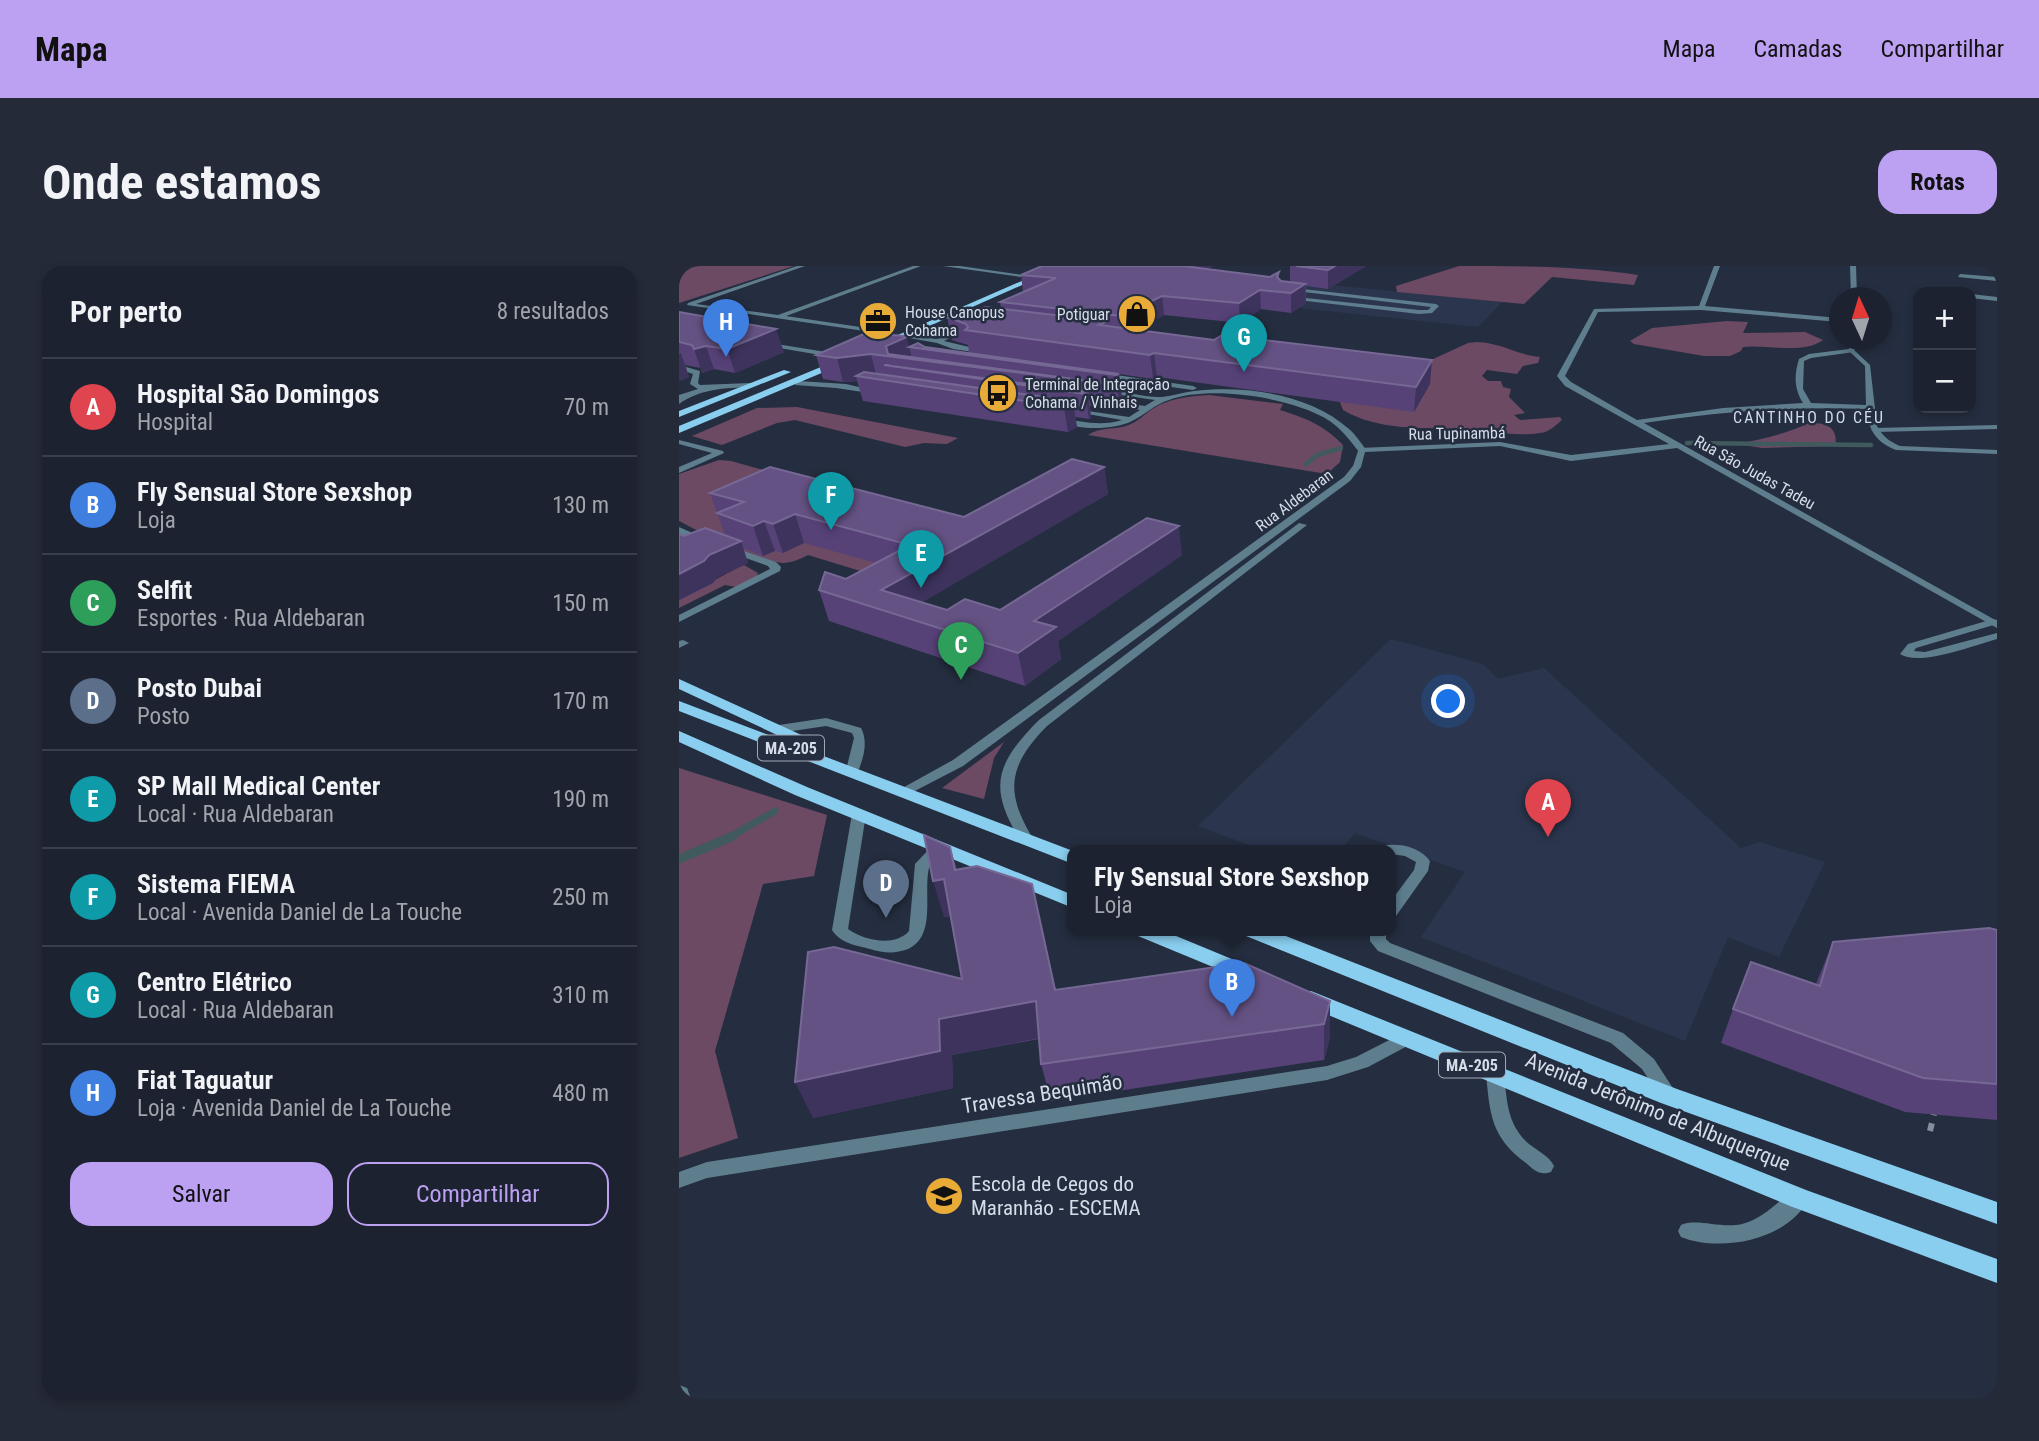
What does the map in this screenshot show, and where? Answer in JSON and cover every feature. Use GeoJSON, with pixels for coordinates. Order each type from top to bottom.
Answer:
{"type":"FeatureCollection","features":[{"type":"Feature","properties":{"kind":"main road"},"geometry":{"type":"LineString","coordinates":[[870,338],[1041,266]]}},
{"type":"Feature","properties":{"kind":"main road"},"geometry":{"type":"LineString","coordinates":[[871,350],[883,348],[901,336],[1062,266]]}},
{"type":"Feature","properties":{"kind":"main road"},"geometry":{"type":"LineString","coordinates":[[679,421],[726,401],[824,363],[846,354],[832,355],[824,363],[798,383],[679,440]]}},
{"type":"Feature","properties":{"kind":"main road"},"geometry":{"type":"LineString","coordinates":[[679,414],[750,385],[824,363]]}},
{"type":"Feature","properties":{"kind":"main road"},"geometry":{"type":"LineString","coordinates":[[679,430],[824,363]]}},
{"type":"Feature","properties":{"kind":"main road"},"geometry":{"type":"LineString","coordinates":[[679,683],[779,729],[904,792]]}},
{"type":"Feature","properties":{"kind":"main road","name":"MA-205"},"geometry":{"type":"LineString","coordinates":[[679,706],[1067,856]]}},
{"type":"Feature","properties":{"kind":"main road","name":"MA-205"},"geometry":{"type":"LineString","coordinates":[[679,736],[801,790],[1067,900]]}},
{"type":"Feature","properties":{"kind":"main road"},"geometry":{"type":"LineString","coordinates":[[679,750],[801,790]]}},
{"type":"Feature","properties":{"kind":"main road"},"geometry":{"type":"LineString","coordinates":[[1157,936],[1269,982]]}},
{"type":"Feature","properties":{"kind":"main road","name":"Avenida Jerônimo de Albuquerque"},"geometry":{"type":"LineString","coordinates":[[1266,936],[1669,1096],[1997,1213]]}},
{"type":"Feature","properties":{"kind":"main road","name":"Avenida Jerônimo de Albuquerque"},"geometry":{"type":"LineString","coordinates":[[1294,992],[1799,1199],[1997,1271]]}},
{"type":"Feature","properties":{"kind":"street"},"geometry":{"type":"LineString","coordinates":[[802,266],[690,305],[885,332]]}},
{"type":"Feature","properties":{"kind":"street"},"geometry":{"type":"LineString","coordinates":[[778,317],[918,266]]}},
{"type":"Feature","properties":{"kind":"street"},"geometry":{"type":"LineString","coordinates":[[946,266],[1021,275]]}},
{"type":"Feature","properties":{"kind":"street"},"geometry":{"type":"LineString","coordinates":[[1717,266],[1700,308],[1829,319]]}},
{"type":"Feature","properties":{"kind":"street"},"geometry":{"type":"LineString","coordinates":[[1853,266],[1854,287]]}},
{"type":"Feature","properties":{"kind":"street"},"geometry":{"type":"LineString","coordinates":[[1960,276],[1997,279]]}},
{"type":"Feature","properties":{"kind":"street"},"geometry":{"type":"LineString","coordinates":[[1280,286],[1437,306],[1430,312],[1419,312],[1283,296],[1289,289]]}},
{"type":"Feature","properties":{"kind":"street"},"geometry":{"type":"LineString","coordinates":[[1976,297],[1997,299]]}},
{"type":"Feature","properties":{"kind":"street","name":"Rua São Judas Tadeu"},"geometry":{"type":"LineString","coordinates":[[1700,308],[1596,310],[1561,376],[1567,384],[1676,446],[1996,621]]}},
{"type":"Feature","properties":{"kind":"street"},"geometry":{"type":"LineString","coordinates":[[938,341],[972,327],[940,319]]}},
{"type":"Feature","properties":{"kind":"street"},"geometry":{"type":"LineString","coordinates":[[924,326],[961,330]]}},
{"type":"Feature","properties":{"kind":"street"},"geometry":{"type":"LineString","coordinates":[[901,336],[994,353]]}},
{"type":"Feature","properties":{"kind":"street"},"geometry":{"type":"LineString","coordinates":[[755,342],[832,355]]}},
{"type":"Feature","properties":{"kind":"street"},"geometry":{"type":"LineString","coordinates":[[883,348],[894,346]]}},
{"type":"Feature","properties":{"kind":"street"},"geometry":{"type":"LineString","coordinates":[[1808,405],[1800,396],[1798,386],[1801,360],[1809,356],[1852,351],[1868,366],[1868,407],[1875,430],[1889,444],[1899,448],[1997,452]]}},
{"type":"Feature","properties":{"kind":"street"},"geometry":{"type":"LineString","coordinates":[[946,354],[999,361]]}},
{"type":"Feature","properties":{"kind":"street"},"geometry":{"type":"LineString","coordinates":[[679,367],[697,373],[694,384],[709,388]]}},
{"type":"Feature","properties":{"kind":"street"},"geometry":{"type":"LineString","coordinates":[[1188,380],[1092,370],[1291,402],[1325,413],[1346,427],[1362,450]]}},
{"type":"Feature","properties":{"kind":"street"},"geometry":{"type":"LineString","coordinates":[[798,383],[887,394]]}},
{"type":"Feature","properties":{"kind":"street"},"geometry":{"type":"LineString","coordinates":[[839,387],[877,383],[861,390]]}},
{"type":"Feature","properties":{"kind":"street"},"geometry":{"type":"LineString","coordinates":[[1042,418],[1101,426],[1131,419],[1163,398],[1168,389],[1160,383]]}},
{"type":"Feature","properties":{"kind":"street"},"geometry":{"type":"LineString","coordinates":[[680,398],[709,388],[750,385]]}},
{"type":"Feature","properties":{"kind":"street"},"geometry":{"type":"LineString","coordinates":[[1096,389],[1163,398],[1188,394],[1229,393]]}},
{"type":"Feature","properties":{"kind":"street"},"geometry":{"type":"LineString","coordinates":[[1080,399],[1147,409]]}},
{"type":"Feature","properties":{"kind":"street"},"geometry":{"type":"LineString","coordinates":[[1636,422],[1711,412],[1808,405],[1868,407]]}},
{"type":"Feature","properties":{"kind":"street"},"geometry":{"type":"LineString","coordinates":[[1062,409],[1131,419]]}},
{"type":"Feature","properties":{"kind":"street"},"geometry":{"type":"LineString","coordinates":[[1875,430],[1997,427]]}},
{"type":"Feature","properties":{"kind":"street"},"geometry":{"type":"LineString","coordinates":[[679,440],[720,453],[679,470]]}},
{"type":"Feature","properties":{"kind":"street","name":"Rua Tupinambá"},"geometry":{"type":"LineString","coordinates":[[1362,450],[1500,444],[1571,458],[1676,446]]}},
{"type":"Feature","properties":{"kind":"street","name":"Rua Aldebaran"},"geometry":{"type":"LineString","coordinates":[[904,792],[958,763],[1336,487],[1355,471],[1362,450]]}},
{"type":"Feature","properties":{"kind":"street","name":"Rua Aldebaran"},"geometry":{"type":"LineString","coordinates":[[1027,840],[1012,819],[1006,795],[1009,769],[1021,746],[1043,723],[1359,480],[1367,463],[1362,450]]}},
{"type":"Feature","properties":{"kind":"street"},"geometry":{"type":"LineString","coordinates":[[679,530],[691,537],[776,568],[771,575],[679,620]]}},
{"type":"Feature","properties":{"kind":"street"},"geometry":{"type":"LineString","coordinates":[[679,541],[691,537]]}},
{"type":"Feature","properties":{"kind":"street"},"geometry":{"type":"LineString","coordinates":[[1996,621],[1913,646],[1906,654],[1925,655],[1997,636]]}},
{"type":"Feature","properties":{"kind":"street"},"geometry":{"type":"LineString","coordinates":[[779,729],[826,722],[857,732],[860,738],[854,766]]}},
{"type":"Feature","properties":{"kind":"street"},"geometry":{"type":"LineString","coordinates":[[859,814],[840,930],[849,938],[886,948],[911,941],[917,932],[922,864],[939,847]]}},
{"type":"Feature","properties":{"kind":"street"},"geometry":{"type":"LineString","coordinates":[[1396,849],[1423,861],[1421,871],[1396,905]]}},
{"type":"Feature","properties":{"kind":"street"},"geometry":{"type":"LineString","coordinates":[[1378,936],[1378,941],[1384,947],[1617,1038],[1648,1064],[1669,1096]]}},
{"type":"Feature","properties":{"kind":"street","name":"Travessa Bequimão"},"geometry":{"type":"LineString","coordinates":[[679,1180],[707,1170],[1327,1073],[1362,1062],[1407,1038]]}},
{"type":"Feature","properties":{"kind":"street"},"geometry":{"type":"LineString","coordinates":[[1495,1074],[1500,1123],[1511,1142],[1544,1166]]}},
{"type":"Feature","properties":{"kind":"street"},"geometry":{"type":"LineString","coordinates":[[1688,1231],[1722,1237],[1757,1228],[1777,1219],[1799,1199]]}},
{"type":"Feature","properties":{"kind":"path"},"geometry":{"type":"LineString","coordinates":[[1930,1131],[1934,1114]]}},
{"type":"Feature","properties":{"kind":"shaded area"},"geometry":{"type":"Polygon","coordinates":[[[679,266],[794,266],[679,303],[679,266]]]}},
{"type":"Feature","properties":{"kind":"shaded area"},"geometry":{"type":"Polygon","coordinates":[[[1137,266],[1502,302],[1478,327],[1051,282],[1137,266]]]}},
{"type":"Feature","properties":{"kind":"shaded area"},"geometry":{"type":"Polygon","coordinates":[[[1459,266],[1572,268],[1638,275],[1634,285],[1552,277],[1524,304],[1397,292],[1396,286],[1459,266]]]}},
{"type":"Feature","properties":{"kind":"shaded area"},"geometry":{"type":"Polygon","coordinates":[[[1727,321],[1748,322],[1743,333],[1805,332],[1823,340],[1795,348],[1743,347],[1741,351],[1730,356],[1704,356],[1634,344],[1630,341],[1652,328],[1727,321]]]}},
{"type":"Feature","properties":{"kind":"shaded area"},"geometry":{"type":"Polygon","coordinates":[[[1477,342],[1540,357],[1538,363],[1523,366],[1517,374],[1487,370],[1482,376],[1488,381],[1501,381],[1503,387],[1511,389],[1509,397],[1525,413],[1514,415],[1520,420],[1560,417],[1562,420],[1543,432],[1509,434],[1385,425],[1343,410],[1340,402],[1468,343],[1477,342]]]}},
{"type":"Feature","properties":{"kind":"shaded area"},"geometry":{"type":"Polygon","coordinates":[[[1209,395],[1283,404],[1280,410],[1314,423],[1343,445],[1340,462],[1327,474],[1088,435],[1130,425],[1167,402],[1209,395]]]}},
{"type":"Feature","properties":{"kind":"shaded area"},"geometry":{"type":"Polygon","coordinates":[[[797,407],[958,438],[947,444],[924,443],[905,447],[795,420],[777,423],[722,445],[692,436],[757,408],[797,407]]]}},
{"type":"Feature","properties":{"kind":"shaded area"},"geometry":{"type":"Polygon","coordinates":[[[1809,423],[1825,425],[1833,430],[1835,446],[1762,448],[1737,444],[1774,436],[1809,423]]]}},
{"type":"Feature","properties":{"kind":"shaded area"},"geometry":{"type":"Polygon","coordinates":[[[719,460],[864,498],[804,543],[920,516],[867,573],[808,555],[789,562],[771,561],[730,546],[679,521],[679,474],[719,460]]]}},
{"type":"Feature","properties":{"kind":"shaded area"},"geometry":{"type":"Polygon","coordinates":[[[744,565],[758,573],[757,577],[736,587],[725,585],[679,608],[679,600],[744,565]]]}},
{"type":"Feature","properties":{"kind":"shaded area"},"geometry":{"type":"Polygon","coordinates":[[[1391,639],[1483,664],[1498,679],[1544,668],[1741,848],[1760,842],[1825,862],[1779,957],[1728,937],[1685,1041],[1421,937],[1465,872],[1396,848],[1396,845],[1355,833],[1345,845],[1249,845],[1198,826],[1391,639]]]}},
{"type":"Feature","properties":{"kind":"shaded area"},"geometry":{"type":"Polygon","coordinates":[[[1004,742],[994,758],[984,799],[942,788],[1004,742]]]}},
{"type":"Feature","properties":{"kind":"shaded area"},"geometry":{"type":"Polygon","coordinates":[[[679,768],[827,815],[814,876],[763,884],[715,1051],[738,1138],[679,1158],[679,768]]]}},
{"type":"Feature","properties":{"kind":"building"},"geometry":{"type":"Polygon","coordinates":[[[1042,266],[1183,266],[1270,277],[1279,272],[1277,277],[1281,281],[1305,284],[1291,293],[1260,290],[1239,303],[1162,296],[1121,316],[1000,302],[1056,278],[1021,275],[1042,266]]]}},
{"type":"Feature","properties":{"kind":"building"},"geometry":{"type":"Polygon","coordinates":[[[1296,266],[1335,266],[1328,270],[1296,266]]]}},
{"type":"Feature","properties":{"kind":"building"},"geometry":{"type":"Polygon","coordinates":[[[985,307],[1107,321],[1099,325],[1214,340],[1222,335],[1432,360],[1416,387],[965,330],[968,327],[966,324],[947,317],[960,310],[985,307]]]}},
{"type":"Feature","properties":{"kind":"building"},"geometry":{"type":"Polygon","coordinates":[[[679,312],[776,329],[727,349],[706,346],[694,349],[692,345],[679,342],[679,312]]]}},
{"type":"Feature","properties":{"kind":"building"},"geometry":{"type":"Polygon","coordinates":[[[866,333],[907,337],[886,346],[888,354],[1103,383],[871,354],[837,358],[816,355],[866,333]]]}},
{"type":"Feature","properties":{"kind":"building"},"geometry":{"type":"Polygon","coordinates":[[[918,343],[925,347],[1119,374],[909,347],[918,343]]]}},
{"type":"Feature","properties":{"kind":"building"},"geometry":{"type":"Polygon","coordinates":[[[884,365],[1088,392],[1085,394],[884,365]]]}},
{"type":"Feature","properties":{"kind":"building"},"geometry":{"type":"Polygon","coordinates":[[[864,372],[1073,401],[1064,407],[856,376],[864,372]]]}},
{"type":"Feature","properties":{"kind":"building"},"geometry":{"type":"Polygon","coordinates":[[[1072,459],[1104,467],[881,590],[947,610],[965,599],[1000,610],[1147,518],[1179,526],[1034,621],[1056,627],[1018,653],[819,590],[825,572],[846,579],[910,545],[795,514],[773,524],[764,521],[753,526],[717,513],[744,502],[710,493],[770,467],[964,517],[1072,459]]]}},
{"type":"Feature","properties":{"kind":"building"},"geometry":{"type":"Polygon","coordinates":[[[705,528],[741,541],[709,555],[704,561],[679,574],[679,534],[684,536],[705,528]]]}},
{"type":"Feature","properties":{"kind":"building"},"geometry":{"type":"Polygon","coordinates":[[[924,835],[950,847],[955,870],[977,866],[1032,884],[1055,990],[1244,963],[1330,1001],[1324,1024],[1041,1064],[1036,1001],[939,1019],[940,1051],[795,1082],[808,952],[834,947],[962,979],[944,879],[933,881],[924,835]]]}},
{"type":"Feature","properties":{"kind":"building"},"geometry":{"type":"Polygon","coordinates":[[[1989,928],[1997,930],[1997,1084],[1923,1078],[1733,1009],[1751,962],[1820,986],[1833,942],[1989,928]]]}},
{"type":"Feature","properties":{"kind":"waterway"},"geometry":{"type":"LineString","coordinates":[[679,269],[690,266]]}},
{"type":"Feature","properties":{"kind":"waterway"},"geometry":{"type":"LineString","coordinates":[[1687,443],[1871,445]]}},
{"type":"Feature","properties":{"kind":"waterway"},"geometry":{"type":"LineString","coordinates":[[1306,464],[1317,455],[1341,448]]}},
{"type":"Feature","properties":{"kind":"waterway"},"geometry":{"type":"LineString","coordinates":[[730,837],[775,811]]}},
{"type":"Feature","properties":{"kind":"waterway"},"geometry":{"type":"LineString","coordinates":[[679,859],[733,836]]}},
{"type":"Feature","properties":{"kind":"place","name":"Potiguar"},"geometry":{"type":"Point","coordinates":[1137,314]}},
{"type":"Feature","properties":{"kind":"place","name":"House Canopus Cohama"},"geometry":{"type":"Point","coordinates":[878,321]}},
{"type":"Feature","properties":{"kind":"place","name":"Fiat Taguatur"},"geometry":{"type":"Point","coordinates":[726,357]}},
{"type":"Feature","properties":{"kind":"place","name":"Centro Elétrico"},"geometry":{"type":"Point","coordinates":[1244,372]}},
{"type":"Feature","properties":{"kind":"place","name":"Terminal de Integração Cohama / Vinhais"},"geometry":{"type":"Point","coordinates":[998,393]}},
{"type":"Feature","properties":{"kind":"place","name":"Sistema FIEMA"},"geometry":{"type":"Point","coordinates":[831,530]}},
{"type":"Feature","properties":{"kind":"place","name":"SP Mall Medical Center"},"geometry":{"type":"Point","coordinates":[921,588]}},
{"type":"Feature","properties":{"kind":"place","name":"Selfit"},"geometry":{"type":"Point","coordinates":[961,680]}},
{"type":"Feature","properties":{"kind":"place","name":"Hospital São Domingos"},"geometry":{"type":"Point","coordinates":[1548,837]}},
{"type":"Feature","properties":{"kind":"place","name":"Posto Dubai"},"geometry":{"type":"Point","coordinates":[886,918]}},
{"type":"Feature","properties":{"kind":"place","name":"Fly Sensual Store Sexshop"},"geometry":{"type":"Point","coordinates":[1232,1017]}},
{"type":"Feature","properties":{"kind":"place","name":"Escola de Cegos do Maranhão - ESCEMA"},"geometry":{"type":"Point","coordinates":[944,1196]}},
{"type":"Feature","properties":{"kind":"district","name":"CANTINHO DO CÉU"},"geometry":{"type":"Point","coordinates":[1809,417]}}]}
